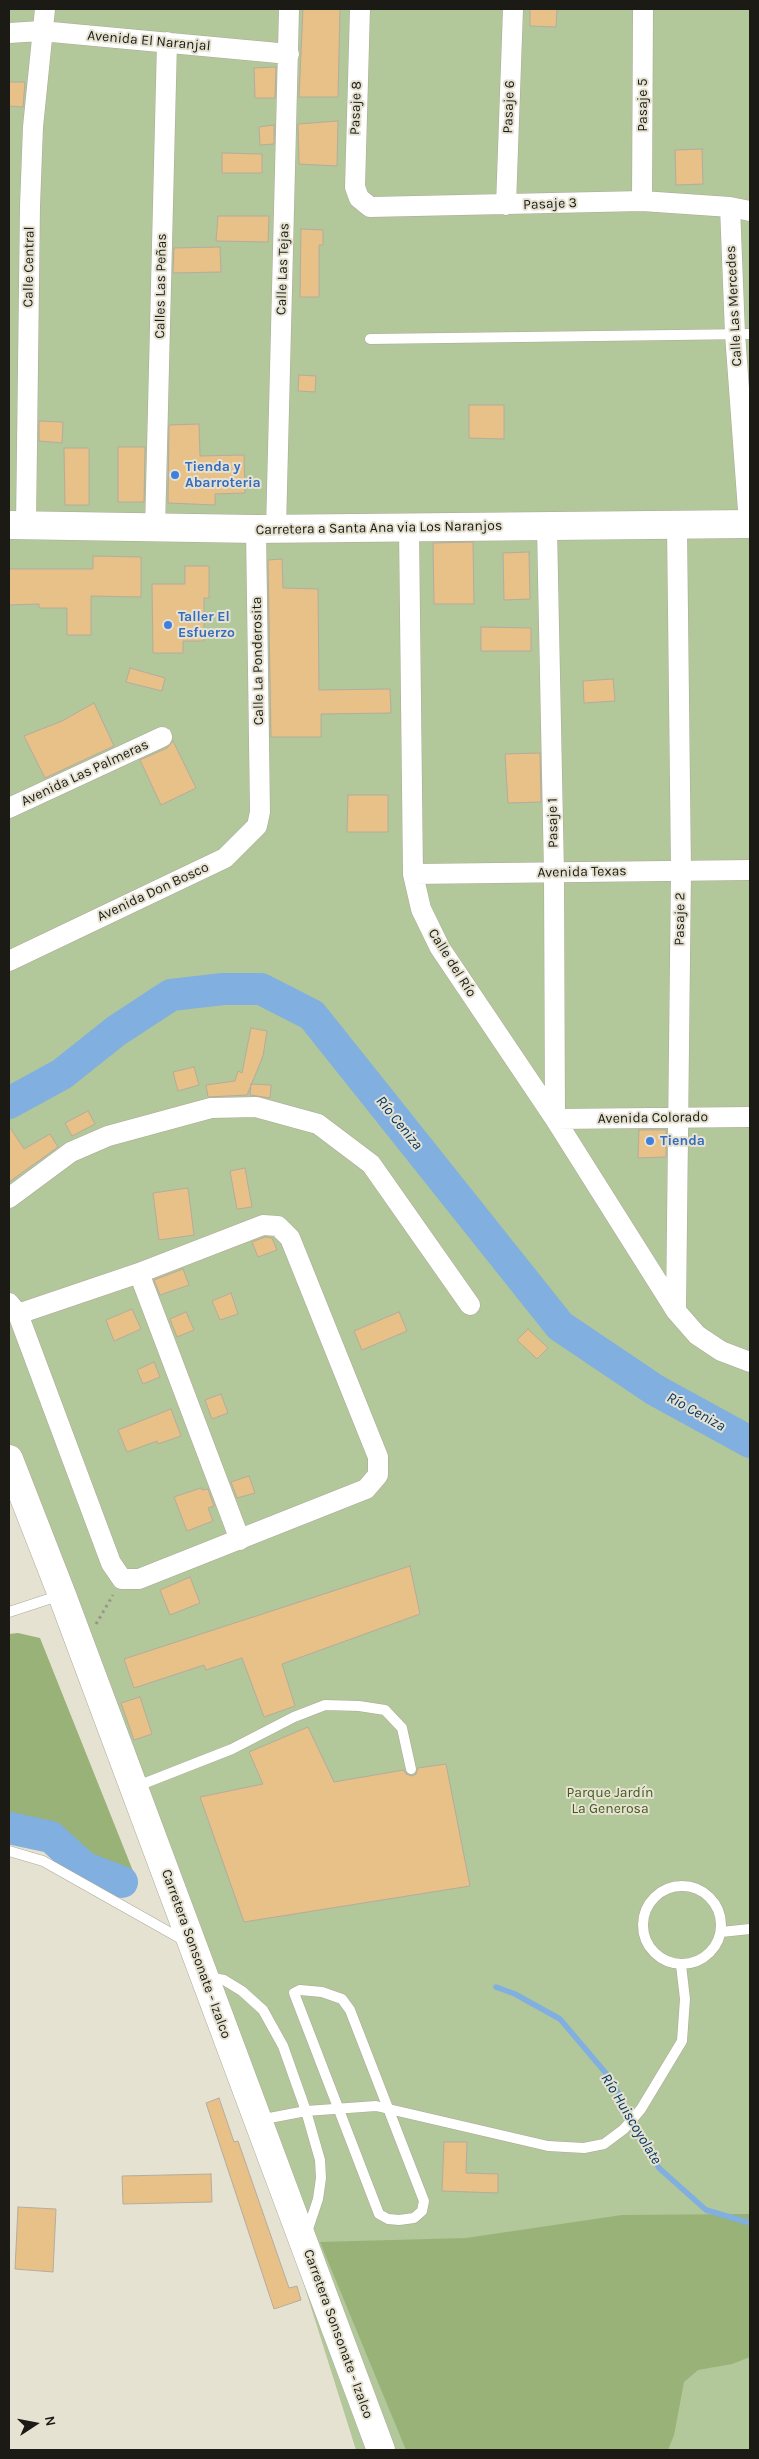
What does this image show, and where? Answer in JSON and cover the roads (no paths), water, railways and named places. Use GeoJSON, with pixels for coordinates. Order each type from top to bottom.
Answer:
{"type":"FeatureCollection","features":[{"type":"Feature","properties":{"kind":"main road","name":"Carretera a Santa Ana via Los Naranjos"},"geometry":{"type":"LineString","coordinates":[[18,525],[155,529],[266,529],[749,524]]}},
{"type":"Feature","properties":{"kind":"main road","name":"Carretera Sonsonate - Izalco"},"geometry":{"type":"LineString","coordinates":[[9,1459],[62,1595],[381,2450]]}},
{"type":"Feature","properties":{"kind":"street","name":"Calle Central"},"geometry":{"type":"LineString","coordinates":[[18,525],[33,127],[45,9]]}},
{"type":"Feature","properties":{"kind":"street","name":"Calle Las Tejas"},"geometry":{"type":"LineString","coordinates":[[266,529],[289,54],[289,9]]}},
{"type":"Feature","properties":{"kind":"street","name":"Pasaje 8"},"geometry":{"type":"LineString","coordinates":[[360,9],[354,187],[359,198],[368,205]]}},
{"type":"Feature","properties":{"kind":"street","name":"Pasaje 6"},"geometry":{"type":"LineString","coordinates":[[506,205],[513,9]]}},
{"type":"Feature","properties":{"kind":"street","name":"Pasaje 5"},"geometry":{"type":"LineString","coordinates":[[642,201],[643,9]]}},
{"type":"Feature","properties":{"kind":"street","name":"Avenida El Naranjal"},"geometry":{"type":"LineString","coordinates":[[9,33],[42,31],[289,54]]}},
{"type":"Feature","properties":{"kind":"street","name":"Calles Las Peñas"},"geometry":{"type":"LineString","coordinates":[[155,529],[167,42]]}},
{"type":"Feature","properties":{"kind":"street","name":"Pasaje 3"},"geometry":{"type":"LineString","coordinates":[[368,205],[506,205],[642,201],[730,207],[750,211]]}},
{"type":"Feature","properties":{"kind":"street","name":"Calle Las Mercedes"},"geometry":{"type":"LineString","coordinates":[[730,207],[742,334],[749,524]]}},
{"type":"Feature","properties":{"kind":"street","name":"Pasaje 2"},"geometry":{"type":"LineString","coordinates":[[676,1311],[681,871],[677,526]]}},
{"type":"Feature","properties":{"kind":"street","name":"Pasaje 1"},"geometry":{"type":"LineString","coordinates":[[547,527],[554,873],[555,1119]]}},
{"type":"Feature","properties":{"kind":"street","name":"Calle del Río"},"geometry":{"type":"LineString","coordinates":[[409,528],[413,874],[421,909],[440,948],[555,1119],[676,1311],[697,1335],[721,1351],[750,1362]]}},
{"type":"Feature","properties":{"kind":"street","name":"Calle La Ponderosita"},"geometry":{"type":"LineString","coordinates":[[260,792],[266,529]]}},
{"type":"Feature","properties":{"kind":"street","name":"Avenida Las Palmeras"},"geometry":{"type":"LineString","coordinates":[[9,808],[162,737]]}},
{"type":"Feature","properties":{"kind":"street","name":"Avenida Don Bosco"},"geometry":{"type":"LineString","coordinates":[[10,956],[225,858],[257,826],[260,812],[260,792]]}},
{"type":"Feature","properties":{"kind":"street","name":"Avenida Texas"},"geometry":{"type":"LineString","coordinates":[[413,874],[750,870]]}},
{"type":"Feature","properties":{"kind":"street"},"geometry":{"type":"LineString","coordinates":[[9,1198],[72,1152],[108,1136],[211,1108],[256,1107],[318,1124],[371,1164],[470,1305]]}},
{"type":"Feature","properties":{"kind":"street","name":"Avenida Colorado"},"geometry":{"type":"LineString","coordinates":[[555,1119],[750,1117]]}},
{"type":"Feature","properties":{"kind":"street"},"geometry":{"type":"LineString","coordinates":[[263,1225],[278,1226],[290,1238],[378,1457],[378,1475],[366,1489],[139,1579],[122,1579],[111,1563],[13,1309],[139,1273],[263,1225]]}},
{"type":"Feature","properties":{"kind":"street"},"geometry":{"type":"LineString","coordinates":[[139,1273],[240,1540]]}},
{"type":"Feature","properties":{"kind":"lane"},"geometry":{"type":"LineString","coordinates":[[370,338],[742,334]]}},
{"type":"Feature","properties":{"kind":"lane"},"geometry":{"type":"LineString","coordinates":[[9,1612],[62,1595]]}},
{"type":"Feature","properties":{"kind":"lane"},"geometry":{"type":"LineString","coordinates":[[134,1787],[232,1750],[294,1717],[325,1705],[359,1706],[385,1710],[402,1728],[410,1769]]}},
{"type":"Feature","properties":{"kind":"lane"},"geometry":{"type":"LineString","coordinates":[[9,1850],[42,1861],[193,1946]]}},
{"type":"Feature","properties":{"kind":"lane"},"geometry":{"type":"LineString","coordinates":[[686,1885],[699,1889],[710,1897],[717,1908],[721,1921],[721,1932],[715,1946],[706,1957],[694,1963],[681,1965],[668,1962],[657,1956],[649,1947],[642,1923],[645,1911],[651,1900],[661,1891],[672,1886],[686,1885]]}},
{"type":"Feature","properties":{"kind":"lane"},"geometry":{"type":"LineString","coordinates":[[721,1932],[750,1929]]}},
{"type":"Feature","properties":{"kind":"lane"},"geometry":{"type":"LineString","coordinates":[[258,2120],[306,2111],[376,2106],[548,2146],[584,2148],[604,2144],[624,2129],[641,2109],[682,2041],[685,1999],[681,1965]]}},
{"type":"Feature","properties":{"kind":"lane"},"geometry":{"type":"LineString","coordinates":[[205,1977],[230,1984],[242,1991],[263,2010],[283,2046],[306,2111],[320,2160],[320,2178],[312,2221],[303,2241]]}},
{"type":"Feature","properties":{"kind":"lane"},"geometry":{"type":"LineString","coordinates":[[300,1990],[329,1994],[342,1999],[350,2010],[389,2109],[424,2201],[422,2211],[414,2218],[388,2219],[379,2214],[294,1993],[300,1990]]}},
{"type":"Feature","properties":{"kind":"waterway","name":"Río Ceniza"},"geometry":{"type":"LineString","coordinates":[[9,1103],[62,1074],[116,1031],[171,995],[223,989],[261,989],[312,1015],[560,1326],[655,1390],[750,1442]]}},
{"type":"Feature","properties":{"kind":"waterway","name":"Río Huiscoyolate"},"geometry":{"type":"LineString","coordinates":[[9,1828],[51,1837],[85,1868],[122,1882]]}},
{"type":"Feature","properties":{"kind":"waterway","name":"Río Huiscoyolate"},"geometry":{"type":"LineString","coordinates":[[496,1987],[515,1994],[560,2019],[610,2078],[659,2168],[706,2210],[750,2223]]}},
{"type":"Feature","properties":{"kind":"place","name":"Tienda y Abarroteria"},"geometry":{"type":"Point","coordinates":[175,475]}},
{"type":"Feature","properties":{"kind":"place","name":"Taller El Esfuerzo"},"geometry":{"type":"Point","coordinates":[168,625]}},
{"type":"Feature","properties":{"kind":"place","name":"Tienda"},"geometry":{"type":"Point","coordinates":[650,1141]}},
{"type":"Feature","properties":{"kind":"park label","name":"Parque Jardín La Generosa"},"geometry":{"type":"Point","coordinates":[610,1802]}}]}
